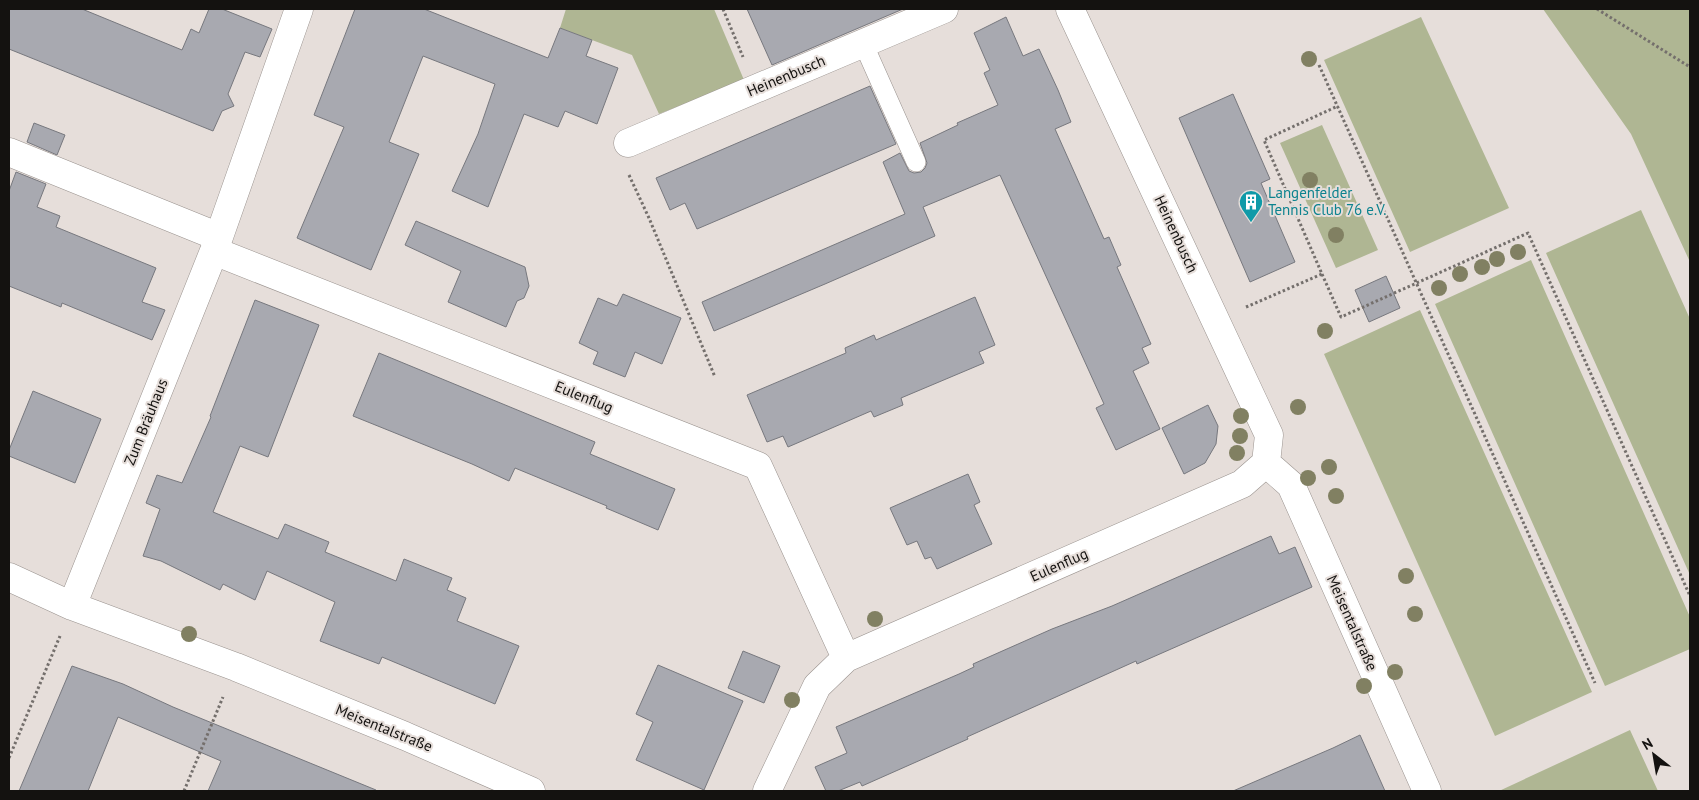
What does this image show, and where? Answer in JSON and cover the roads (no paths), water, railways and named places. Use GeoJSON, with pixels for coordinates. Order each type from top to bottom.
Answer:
{"type":"FeatureCollection","features":[{"type":"Feature","properties":{"kind":"street","name":"Zum Bräuhaus"},"geometry":{"type":"LineString","coordinates":[[72,606],[217,244],[299,9]]}},
{"type":"Feature","properties":{"kind":"street","name":"Heinenbusch"},"geometry":{"type":"LineString","coordinates":[[628,143],[944,9]]}},
{"type":"Feature","properties":{"kind":"street","name":"Heinenbusch"},"geometry":{"type":"LineString","coordinates":[[1070,9],[1269,435],[1266,463]]}},
{"type":"Feature","properties":{"kind":"street"},"geometry":{"type":"LineString","coordinates":[[9,152],[217,244]]}},
{"type":"Feature","properties":{"kind":"street","name":"Eulenflug"},"geometry":{"type":"LineString","coordinates":[[217,244],[758,466],[846,658]]}},
{"type":"Feature","properties":{"kind":"street","name":"Eulenflug"},"geometry":{"type":"LineString","coordinates":[[767,791],[817,686],[846,658],[1242,484],[1266,463]]}},
{"type":"Feature","properties":{"kind":"street","name":"Meisentalstraße"},"geometry":{"type":"LineString","coordinates":[[1266,463],[1290,485],[1427,791]]}},
{"type":"Feature","properties":{"kind":"street","name":"Meisentalstraße"},"geometry":{"type":"LineString","coordinates":[[9,577],[72,606],[236,667],[405,736],[531,791]]}},
{"type":"Feature","properties":{"kind":"lane"},"geometry":{"type":"LineString","coordinates":[[863,43],[916,162]]}},
{"type":"Feature","properties":{"kind":"place","name":"Langenfelder Tennis Club 76 e.V."},"geometry":{"type":"Point","coordinates":[1251,223]}}]}
